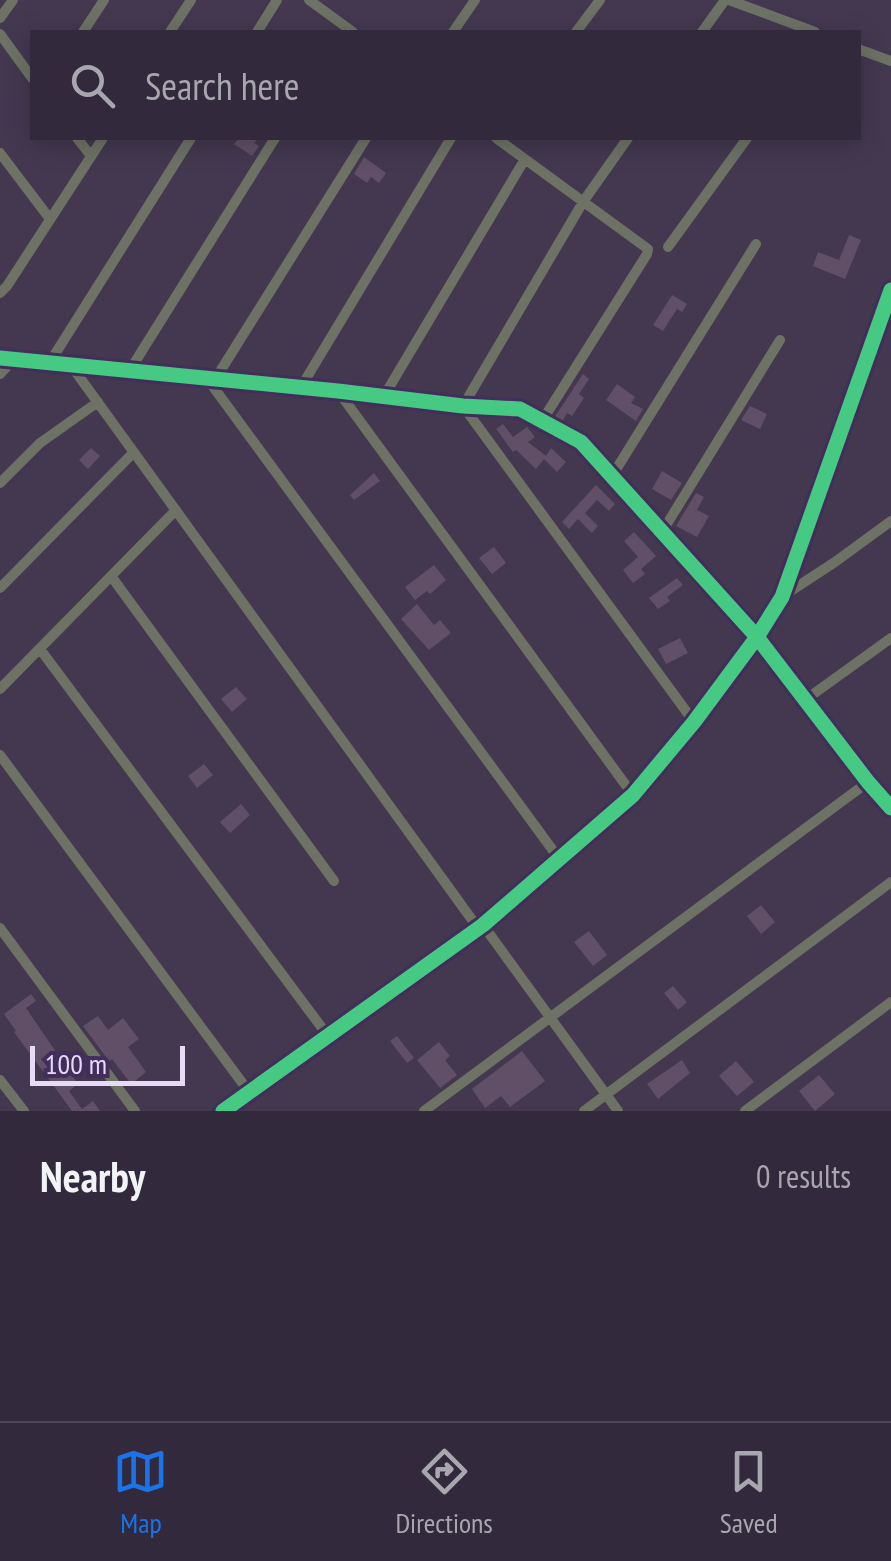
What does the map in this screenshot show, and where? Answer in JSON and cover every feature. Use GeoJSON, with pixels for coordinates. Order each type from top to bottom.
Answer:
{"type":"FeatureCollection","features":[{"type":"Feature","properties":{"kind":"street"},"geometry":{"type":"LineString","coordinates":[[0,18],[14,0]]}},
{"type":"Feature","properties":{"kind":"street"},"geometry":{"type":"LineString","coordinates":[[85,30],[104,0]]}},
{"type":"Feature","properties":{"kind":"street"},"geometry":{"type":"LineString","coordinates":[[171,30],[191,0]]}},
{"type":"Feature","properties":{"kind":"street"},"geometry":{"type":"LineString","coordinates":[[257,30],[277,0]]}},
{"type":"Feature","properties":{"kind":"street"},"geometry":{"type":"LineString","coordinates":[[309,0],[346,30]]}},
{"type":"Feature","properties":{"kind":"street"},"geometry":{"type":"LineString","coordinates":[[454,30],[476,0]]}},
{"type":"Feature","properties":{"kind":"street"},"geometry":{"type":"LineString","coordinates":[[578,30],[600,0]]}},
{"type":"Feature","properties":{"kind":"street"},"geometry":{"type":"LineString","coordinates":[[704,30],[727,0],[810,30]]}},
{"type":"Feature","properties":{"kind":"street"},"geometry":{"type":"LineString","coordinates":[[0,34],[30,75]]}},
{"type":"Feature","properties":{"kind":"street"},"geometry":{"type":"LineString","coordinates":[[861,50],[891,61]]}},
{"type":"Feature","properties":{"kind":"street"},"geometry":{"type":"LineString","coordinates":[[79,140],[91,156]]}},
{"type":"Feature","properties":{"kind":"street"},"geometry":{"type":"LineString","coordinates":[[2,285],[102,140]]}},
{"type":"Feature","properties":{"kind":"street"},"geometry":{"type":"LineString","coordinates":[[50,362],[190,140]]}},
{"type":"Feature","properties":{"kind":"street"},"geometry":{"type":"LineString","coordinates":[[130,370],[274,140]]}},
{"type":"Feature","properties":{"kind":"street"},"geometry":{"type":"LineString","coordinates":[[211,378],[365,140]]}},
{"type":"Feature","properties":{"kind":"street"},"geometry":{"type":"LineString","coordinates":[[301,387],[450,140]]}},
{"type":"Feature","properties":{"kind":"street"},"geometry":{"type":"LineString","coordinates":[[501,140],[648,249],[542,421]]}},
{"type":"Feature","properties":{"kind":"street"},"geometry":{"type":"LineString","coordinates":[[462,406],[583,202],[627,140]]}},
{"type":"Feature","properties":{"kind":"street"},"geometry":{"type":"LineString","coordinates":[[668,246],[746,140]]}},
{"type":"Feature","properties":{"kind":"street"},"geometry":{"type":"LineString","coordinates":[[0,153],[50,219]]}},
{"type":"Feature","properties":{"kind":"street"},"geometry":{"type":"LineString","coordinates":[[384,396],[526,159]]}},
{"type":"Feature","properties":{"kind":"street"},"geometry":{"type":"LineString","coordinates":[[612,476],[756,244]]}},
{"type":"Feature","properties":{"kind":"street"},"geometry":{"type":"LineString","coordinates":[[223,1111],[480,926],[560,860],[634,795],[694,722],[782,597],[891,290]]}},
{"type":"Feature","properties":{"kind":"street"},"geometry":{"type":"LineString","coordinates":[[662,532],[780,340]]}},
{"type":"Feature","properties":{"kind":"street"},"geometry":{"type":"LineString","coordinates":[[0,358],[520,409],[581,442],[757,637],[891,808]]}},
{"type":"Feature","properties":{"kind":"street"},"geometry":{"type":"LineString","coordinates":[[0,374],[13,360]]}},
{"type":"Feature","properties":{"kind":"street"},"geometry":{"type":"LineString","coordinates":[[70,364],[618,1111]]}},
{"type":"Feature","properties":{"kind":"street"},"geometry":{"type":"LineString","coordinates":[[211,378],[560,860]]}},
{"type":"Feature","properties":{"kind":"street"},"geometry":{"type":"LineString","coordinates":[[338,391],[634,795]]}},
{"type":"Feature","properties":{"kind":"street"},"geometry":{"type":"LineString","coordinates":[[0,483],[40,442],[98,402]]}},
{"type":"Feature","properties":{"kind":"street"},"geometry":{"type":"LineString","coordinates":[[462,406],[694,722]]}},
{"type":"Feature","properties":{"kind":"street"},"geometry":{"type":"LineString","coordinates":[[0,588],[134,452]]}},
{"type":"Feature","properties":{"kind":"street"},"geometry":{"type":"LineString","coordinates":[[0,689],[176,510]]}},
{"type":"Feature","properties":{"kind":"street"},"geometry":{"type":"LineString","coordinates":[[782,597],[891,521]]}},
{"type":"Feature","properties":{"kind":"street"},"geometry":{"type":"LineString","coordinates":[[111,576],[334,881]]}},
{"type":"Feature","properties":{"kind":"street"},"geometry":{"type":"LineString","coordinates":[[805,700],[891,638]]}},
{"type":"Feature","properties":{"kind":"street"},"geometry":{"type":"LineString","coordinates":[[40,649],[328,1036]]}},
{"type":"Feature","properties":{"kind":"street"},"geometry":{"type":"LineString","coordinates":[[0,755],[249,1092]]}},
{"type":"Feature","properties":{"kind":"street"},"geometry":{"type":"LineString","coordinates":[[424,1111],[868,782]]}},
{"type":"Feature","properties":{"kind":"street"},"geometry":{"type":"LineString","coordinates":[[584,1111],[891,882]]}},
{"type":"Feature","properties":{"kind":"street"},"geometry":{"type":"LineString","coordinates":[[0,928],[135,1111]]}},
{"type":"Feature","properties":{"kind":"street"},"geometry":{"type":"LineString","coordinates":[[745,1111],[891,1002]]}},
{"type":"Feature","properties":{"kind":"street"},"geometry":{"type":"LineString","coordinates":[[0,1080],[24,1111]]}},
{"type":"Feature","properties":{"kind":"building"},"geometry":{"type":"Polygon","coordinates":[[[237,140],[256,140],[254,143],[259,146],[252,156],[234,144],[237,140]]]}},
{"type":"Feature","properties":{"kind":"building"},"geometry":{"type":"Polygon","coordinates":[[[364,157],[386,173],[379,183],[371,177],[367,183],[354,174],[364,157]]]}},
{"type":"Feature","properties":{"kind":"building"},"geometry":{"type":"Polygon","coordinates":[[[849,235],[861,240],[845,279],[813,266],[818,252],[839,260],[849,235]]]}},
{"type":"Feature","properties":{"kind":"building"},"geometry":{"type":"Polygon","coordinates":[[[672,295],[687,304],[682,312],[677,309],[663,331],[653,325],[672,295]]]}},
{"type":"Feature","properties":{"kind":"building"},"geometry":{"type":"Polygon","coordinates":[[[583,374],[589,379],[579,394],[584,398],[572,416],[567,413],[562,422],[554,418],[583,374]]]}},
{"type":"Feature","properties":{"kind":"building"},"geometry":{"type":"Polygon","coordinates":[[[617,384],[635,397],[631,403],[643,409],[636,421],[606,400],[617,384]]]}},
{"type":"Feature","properties":{"kind":"building"},"geometry":{"type":"Polygon","coordinates":[[[750,406],[767,414],[760,429],[741,420],[750,406]]]}},
{"type":"Feature","properties":{"kind":"building"},"geometry":{"type":"Polygon","coordinates":[[[503,424],[513,437],[527,427],[535,437],[528,442],[546,456],[551,448],[566,462],[557,472],[544,459],[536,469],[516,450],[513,452],[496,429],[503,424]]]}},
{"type":"Feature","properties":{"kind":"building"},"geometry":{"type":"Polygon","coordinates":[[[91,448],[100,456],[88,469],[79,460],[91,448]]]}},
{"type":"Feature","properties":{"kind":"building"},"geometry":{"type":"Polygon","coordinates":[[[662,471],[682,483],[671,500],[652,489],[662,471]]]}},
{"type":"Feature","properties":{"kind":"building"},"geometry":{"type":"Polygon","coordinates":[[[374,473],[380,481],[354,500],[350,495],[374,473]]]}},
{"type":"Feature","properties":{"kind":"building"},"geometry":{"type":"Polygon","coordinates":[[[596,485],[615,504],[609,511],[597,500],[585,513],[598,526],[592,533],[578,519],[569,529],[562,522],[596,485]]]}},
{"type":"Feature","properties":{"kind":"building"},"geometry":{"type":"Polygon","coordinates":[[[696,493],[704,497],[697,510],[709,516],[697,537],[676,526],[696,493]]]}},
{"type":"Feature","properties":{"kind":"building"},"geometry":{"type":"Polygon","coordinates":[[[634,532],[656,556],[641,569],[645,574],[633,583],[623,570],[638,557],[624,541],[634,532]]]}},
{"type":"Feature","properties":{"kind":"building"},"geometry":{"type":"Polygon","coordinates":[[[494,547],[506,563],[492,574],[479,558],[494,547]]]}},
{"type":"Feature","properties":{"kind":"building"},"geometry":{"type":"Polygon","coordinates":[[[434,565],[446,580],[430,594],[427,591],[415,600],[405,587],[434,565]]]}},
{"type":"Feature","properties":{"kind":"building"},"geometry":{"type":"Polygon","coordinates":[[[677,578],[683,585],[658,609],[649,598],[677,578]]]}},
{"type":"Feature","properties":{"kind":"building"},"geometry":{"type":"Polygon","coordinates":[[[417,604],[434,625],[440,620],[451,633],[429,650],[401,619],[417,604]]]}},
{"type":"Feature","properties":{"kind":"building"},"geometry":{"type":"Polygon","coordinates":[[[680,638],[688,653],[666,664],[658,649],[680,638]]]}},
{"type":"Feature","properties":{"kind":"building"},"geometry":{"type":"Polygon","coordinates":[[[236,687],[247,699],[232,712],[221,699],[236,687]]]}},
{"type":"Feature","properties":{"kind":"building"},"geometry":{"type":"Polygon","coordinates":[[[204,764],[213,775],[197,788],[188,776],[204,764]]]}},
{"type":"Feature","properties":{"kind":"building"},"geometry":{"type":"Polygon","coordinates":[[[241,804],[250,815],[230,833],[220,822],[241,804]]]}},
{"type":"Feature","properties":{"kind":"building"},"geometry":{"type":"Polygon","coordinates":[[[761,905],[775,922],[761,934],[747,916],[761,905]]]}},
{"type":"Feature","properties":{"kind":"building"},"geometry":{"type":"Polygon","coordinates":[[[589,931],[607,955],[593,966],[574,942],[589,931]]]}},
{"type":"Feature","properties":{"kind":"building"},"geometry":{"type":"Polygon","coordinates":[[[673,986],[687,1002],[678,1010],[664,993],[673,986]]]}},
{"type":"Feature","properties":{"kind":"building"},"geometry":{"type":"Polygon","coordinates":[[[31,994],[36,1001],[26,1008],[78,1084],[69,1091],[82,1109],[93,1101],[100,1111],[72,1111],[14,1032],[4,1014],[31,994]]]}},
{"type":"Feature","properties":{"kind":"building"},"geometry":{"type":"Polygon","coordinates":[[[98,1016],[108,1030],[123,1018],[139,1039],[128,1047],[146,1072],[131,1084],[83,1026],[98,1016]]]}},
{"type":"Feature","properties":{"kind":"building"},"geometry":{"type":"Polygon","coordinates":[[[397,1036],[414,1058],[407,1063],[390,1041],[397,1036]]]}},
{"type":"Feature","properties":{"kind":"building"},"geometry":{"type":"Polygon","coordinates":[[[439,1042],[450,1056],[445,1060],[457,1075],[440,1088],[417,1060],[439,1042]]]}},
{"type":"Feature","properties":{"kind":"building"},"geometry":{"type":"Polygon","coordinates":[[[522,1051],[545,1081],[510,1107],[501,1096],[485,1108],[472,1089],[522,1051]]]}},
{"type":"Feature","properties":{"kind":"building"},"geometry":{"type":"Polygon","coordinates":[[[682,1060],[690,1073],[658,1099],[647,1084],[682,1060]]]}},
{"type":"Feature","properties":{"kind":"building"},"geometry":{"type":"Polygon","coordinates":[[[736,1061],[754,1082],[737,1096],[719,1076],[736,1061]]]}},
{"type":"Feature","properties":{"kind":"building"},"geometry":{"type":"Polygon","coordinates":[[[819,1075],[835,1094],[815,1111],[799,1091],[819,1075]]]}},
{"type":"Feature","properties":{"kind":"cycle path"},"geometry":{"type":"LineString","coordinates":[[223,1111],[483,925],[633,795],[694,722],[782,597],[891,290]]}},
{"type":"Feature","properties":{"kind":"cycle path"},"geometry":{"type":"LineString","coordinates":[[0,358],[520,409],[581,442],[757,637],[891,808]]}}]}
